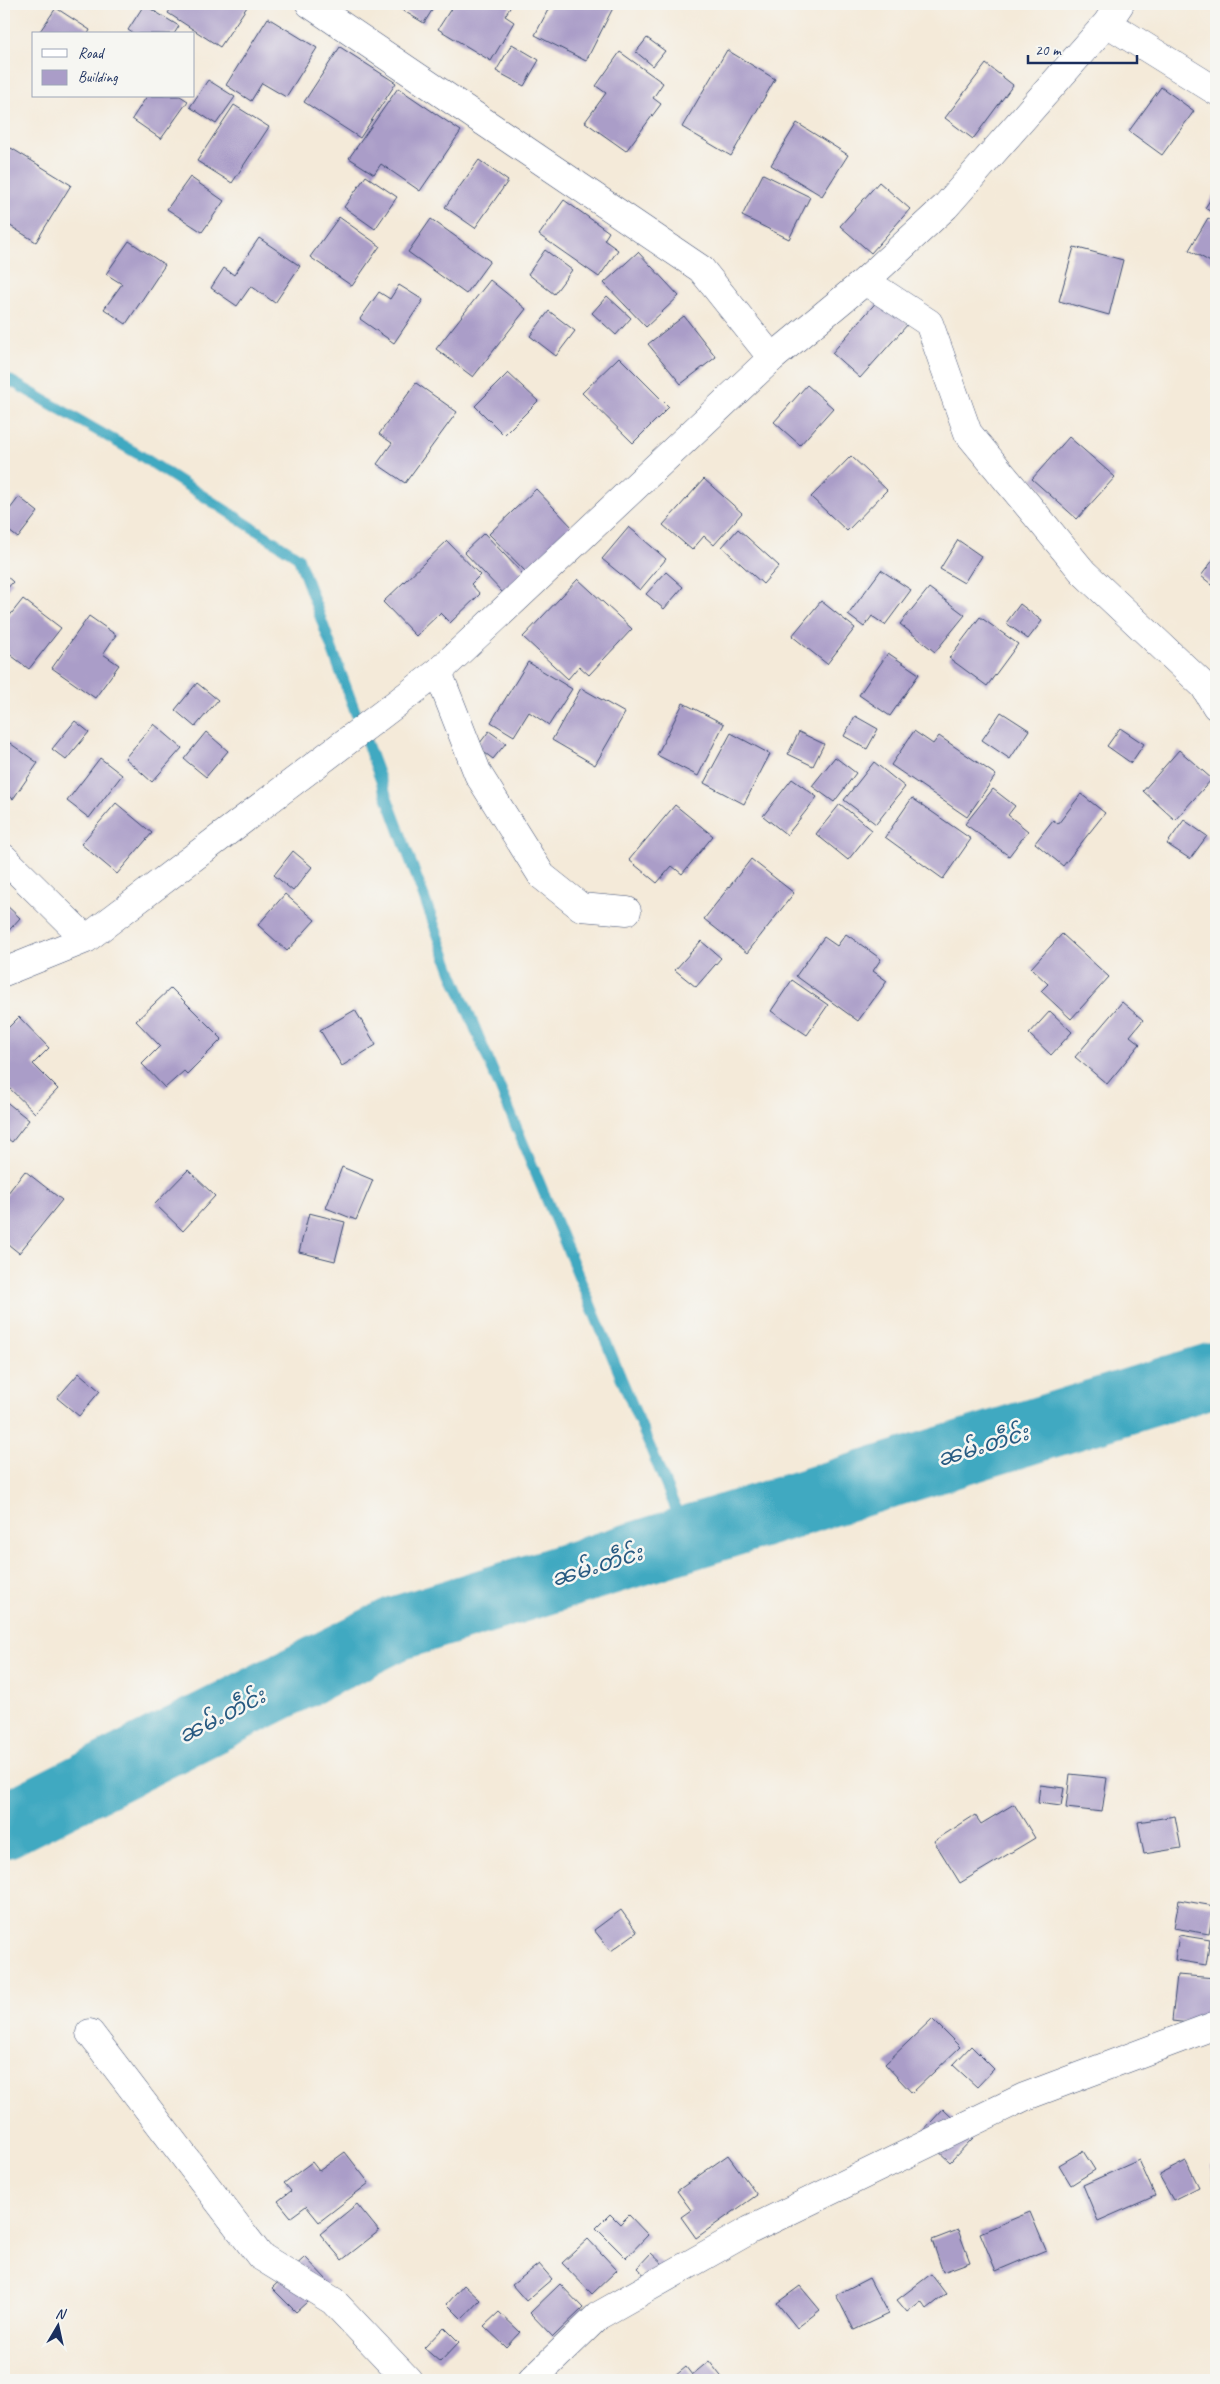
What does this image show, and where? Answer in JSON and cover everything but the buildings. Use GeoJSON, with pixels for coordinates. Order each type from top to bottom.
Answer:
{"type":"FeatureCollection","features":[{"type":"Feature","properties":{"kind":"street"},"geometry":{"type":"LineString","coordinates":[[310,4],[701,269],[772,358]]}},
{"type":"Feature","properties":{"kind":"street"},"geometry":{"type":"LineString","coordinates":[[4,972],[86,939],[438,672],[772,358],[865,281],[946,206],[1114,13],[1216,91]]}},
{"type":"Feature","properties":{"kind":"street"},"geometry":{"type":"LineString","coordinates":[[865,281],[929,323],[968,433],[1083,572],[1204,686],[1216,706]]}},
{"type":"Feature","properties":{"kind":"street"},"geometry":{"type":"LineString","coordinates":[[438,672],[478,774],[542,876],[581,907],[627,911]]}},
{"type":"Feature","properties":{"kind":"street"},"geometry":{"type":"LineString","coordinates":[[4,858],[86,939]]}},
{"type":"Feature","properties":{"kind":"street"},"geometry":{"type":"LineString","coordinates":[[532,2380],[598,2316],[750,2230],[1024,2097],[1216,2025]]}},
{"type":"Feature","properties":{"kind":"street"},"geometry":{"type":"LineString","coordinates":[[90,2034],[260,2256],[333,2301],[408,2380]]}},
{"type":"Feature","properties":{"kind":"waterway"},"geometry":{"type":"LineString","coordinates":[[4,377],[138,454],[298,557],[452,973],[688,1538]]}},
{"type":"Feature","properties":{"kind":"waterway","name":"ၼမ်ႉတဵင်း"},"geometry":{"type":"LineString","coordinates":[[4,1826],[395,1629],[1216,1374]]}}]}
